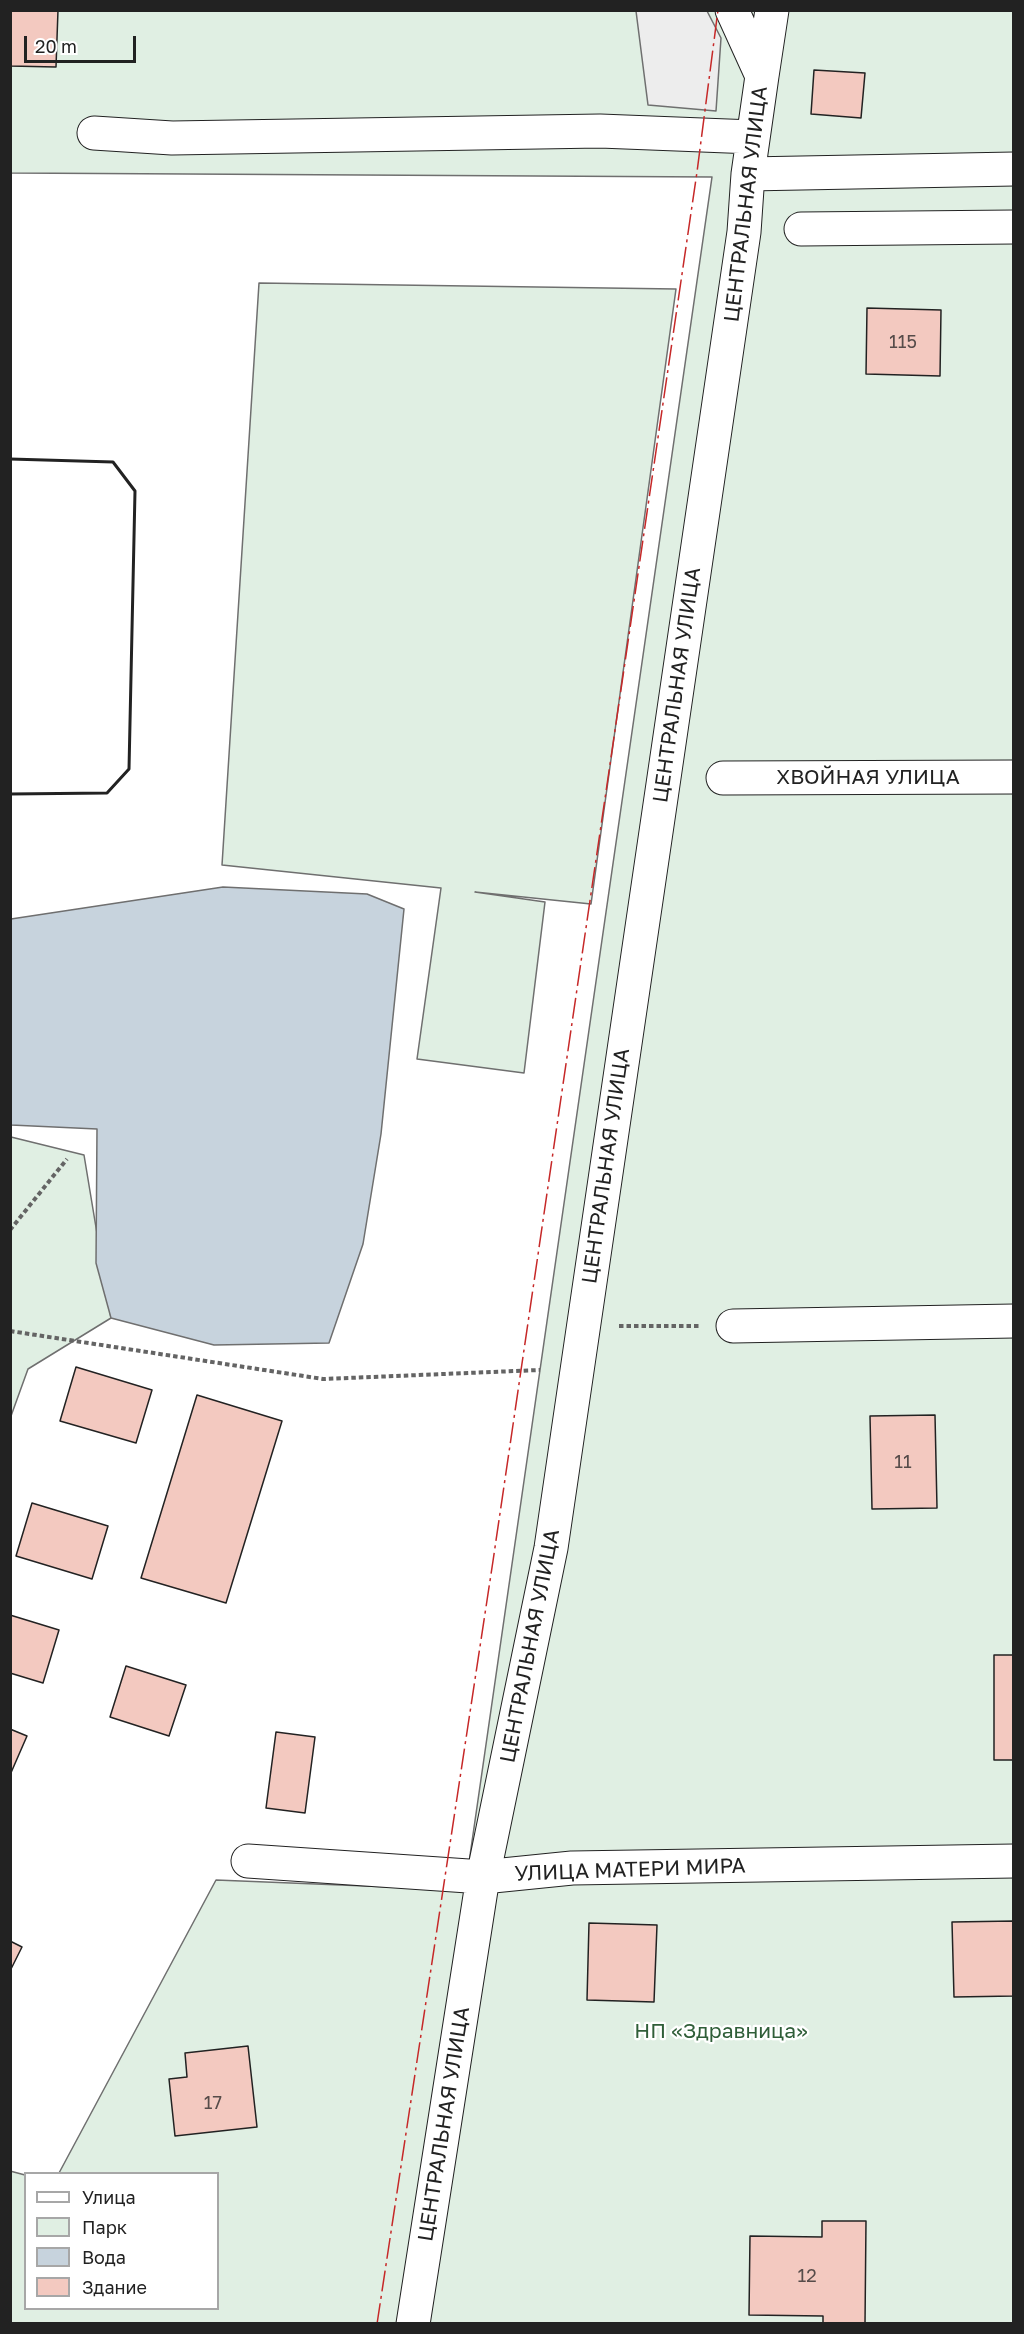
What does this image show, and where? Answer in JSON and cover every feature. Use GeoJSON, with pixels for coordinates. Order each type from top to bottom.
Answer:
{"type":"FeatureCollection","features":[{"type":"Feature","properties":{"kind":"street","name":"ЦЕНТРАЛЬНАЯ УЛИЦА"},"geometry":{"type":"LineString","coordinates":[[413,2324],[483,1877],[551,1548],[744,232],[748,174],[762,76],[732,10]]}},
{"type":"Feature","properties":{"kind":"street"},"geometry":{"type":"LineString","coordinates":[[762,76],[772,10]]}},
{"type":"Feature","properties":{"kind":"street"},"geometry":{"type":"LineString","coordinates":[[94,133],[172,138],[600,131],[753,137]]}},
{"type":"Feature","properties":{"kind":"street"},"geometry":{"type":"LineString","coordinates":[[748,174],[1014,169]]}},
{"type":"Feature","properties":{"kind":"street"},"geometry":{"type":"LineString","coordinates":[[801,229],[1014,227]]}},
{"type":"Feature","properties":{"kind":"street","name":"ХВОЙНАЯ УЛИЦА"},"geometry":{"type":"LineString","coordinates":[[723,778],[1014,777]]}},
{"type":"Feature","properties":{"kind":"street"},"geometry":{"type":"LineString","coordinates":[[733,1326],[1014,1321]]}},
{"type":"Feature","properties":{"kind":"street","name":"УЛИЦА МАТЕРИ МИРА"},"geometry":{"type":"LineString","coordinates":[[248,1861],[483,1877],[572,1868],[1014,1861]]}},
{"type":"Feature","properties":{"kind":"path"},"geometry":{"type":"LineString","coordinates":[[10,1230],[67,1159]]}},
{"type":"Feature","properties":{"kind":"path"},"geometry":{"type":"LineString","coordinates":[[583,1326],[733,1326]]}},
{"type":"Feature","properties":{"kind":"path"},"geometry":{"type":"LineString","coordinates":[[10,1331],[322,1379],[577,1369]]}},
{"type":"Feature","properties":{"kind":"green space","name":"НП «Здравница»"},"geometry":{"type":"Polygon","coordinates":[[[11,11],[1013,11],[1013,2323],[11,2323],[10,2171],[24,2175],[24,2310],[219,2310],[219,2172],[60,2172],[216,1880],[465,1890],[712,177],[11,173],[11,11]]]}},
{"type":"Feature","properties":{"kind":"green space"},"geometry":{"type":"Polygon","coordinates":[[[259,283],[676,289],[591,904],[475,892],[545,902],[524,1073],[417,1059],[441,888],[222,865],[259,283]]]}},
{"type":"Feature","properties":{"kind":"green space"},"geometry":{"type":"Polygon","coordinates":[[[11,1137],[84,1155],[111,1318],[28,1369],[11,1416],[11,1137]]]}},
{"type":"Feature","properties":{"kind":"shaded area"},"geometry":{"type":"Polygon","coordinates":[[[636,11],[707,11],[721,38],[716,111],[648,105],[636,11]]]}},
{"type":"Feature","properties":{"kind":"water"},"geometry":{"type":"Polygon","coordinates":[[[223,887],[367,894],[404,909],[381,1134],[363,1244],[329,1343],[214,1345],[111,1318],[96,1263],[97,1129],[11,1125],[11,919],[223,887]]]}},
{"type":"Feature","properties":{"kind":"building"},"geometry":{"type":"Polygon","coordinates":[[[10,10],[58,10],[56,67],[10,66],[10,10]]]}},
{"type":"Feature","properties":{"kind":"building"},"geometry":{"type":"Polygon","coordinates":[[[814,70],[865,73],[861,118],[811,114],[814,70]]]}},
{"type":"Feature","properties":{"kind":"building"},"geometry":{"type":"Polygon","coordinates":[[[867,308],[941,310],[940,376],[866,374],[867,308]]]}},
{"type":"Feature","properties":{"kind":"building"},"geometry":{"type":"Polygon","coordinates":[[[76,1367],[152,1390],[136,1443],[60,1421],[76,1367]]]}},
{"type":"Feature","properties":{"kind":"building"},"geometry":{"type":"Polygon","coordinates":[[[197,1395],[282,1421],[226,1603],[141,1578],[197,1395]]]}},
{"type":"Feature","properties":{"kind":"building"},"geometry":{"type":"Polygon","coordinates":[[[935,1415],[937,1508],[872,1509],[870,1416],[935,1415]]]}},
{"type":"Feature","properties":{"kind":"building"},"geometry":{"type":"Polygon","coordinates":[[[32,1503],[108,1526],[92,1579],[16,1556],[32,1503]]]}},
{"type":"Feature","properties":{"kind":"building"},"geometry":{"type":"Polygon","coordinates":[[[10,1615],[59,1630],[43,1683],[10,1673],[10,1615]]]}},
{"type":"Feature","properties":{"kind":"building"},"geometry":{"type":"Polygon","coordinates":[[[994,1655],[1014,1655],[1014,1760],[994,1760],[994,1655]]]}},
{"type":"Feature","properties":{"kind":"building"},"geometry":{"type":"Polygon","coordinates":[[[126,1666],[186,1685],[169,1736],[110,1717],[126,1666]]]}},
{"type":"Feature","properties":{"kind":"building"},"geometry":{"type":"Polygon","coordinates":[[[10,1729],[27,1736],[10,1775],[10,1729]]]}},
{"type":"Feature","properties":{"kind":"building"},"geometry":{"type":"Polygon","coordinates":[[[276,1732],[315,1737],[305,1813],[266,1808],[276,1732]]]}},
{"type":"Feature","properties":{"kind":"building"},"geometry":{"type":"Polygon","coordinates":[[[1014,1921],[1014,1996],[954,1997],[952,1922],[1014,1921]]]}},
{"type":"Feature","properties":{"kind":"building"},"geometry":{"type":"Polygon","coordinates":[[[589,1923],[657,1925],[654,2002],[587,2000],[589,1923]]]}},
{"type":"Feature","properties":{"kind":"building"},"geometry":{"type":"Polygon","coordinates":[[[10,1941],[22,1947],[10,1971],[10,1941]]]}},
{"type":"Feature","properties":{"kind":"building"},"geometry":{"type":"Polygon","coordinates":[[[248,2046],[257,2127],[175,2136],[169,2079],[187,2077],[185,2053],[248,2046]]]}},
{"type":"Feature","properties":{"kind":"building"},"geometry":{"type":"Polygon","coordinates":[[[822,2221],[866,2221],[865,2324],[823,2324],[823,2316],[749,2315],[750,2236],[822,2237],[822,2221]]]}},
{"type":"Feature","properties":{"kind":"wall"},"geometry":{"type":"LineString","coordinates":[[10,459],[113,462],[135,491],[129,769],[107,793],[10,794]]}},
{"type":"Feature","properties":{"kind":"power"},"geometry":{"type":"LineString","coordinates":[[377,2324],[493,1561],[697,172],[718,10]]}}]}
